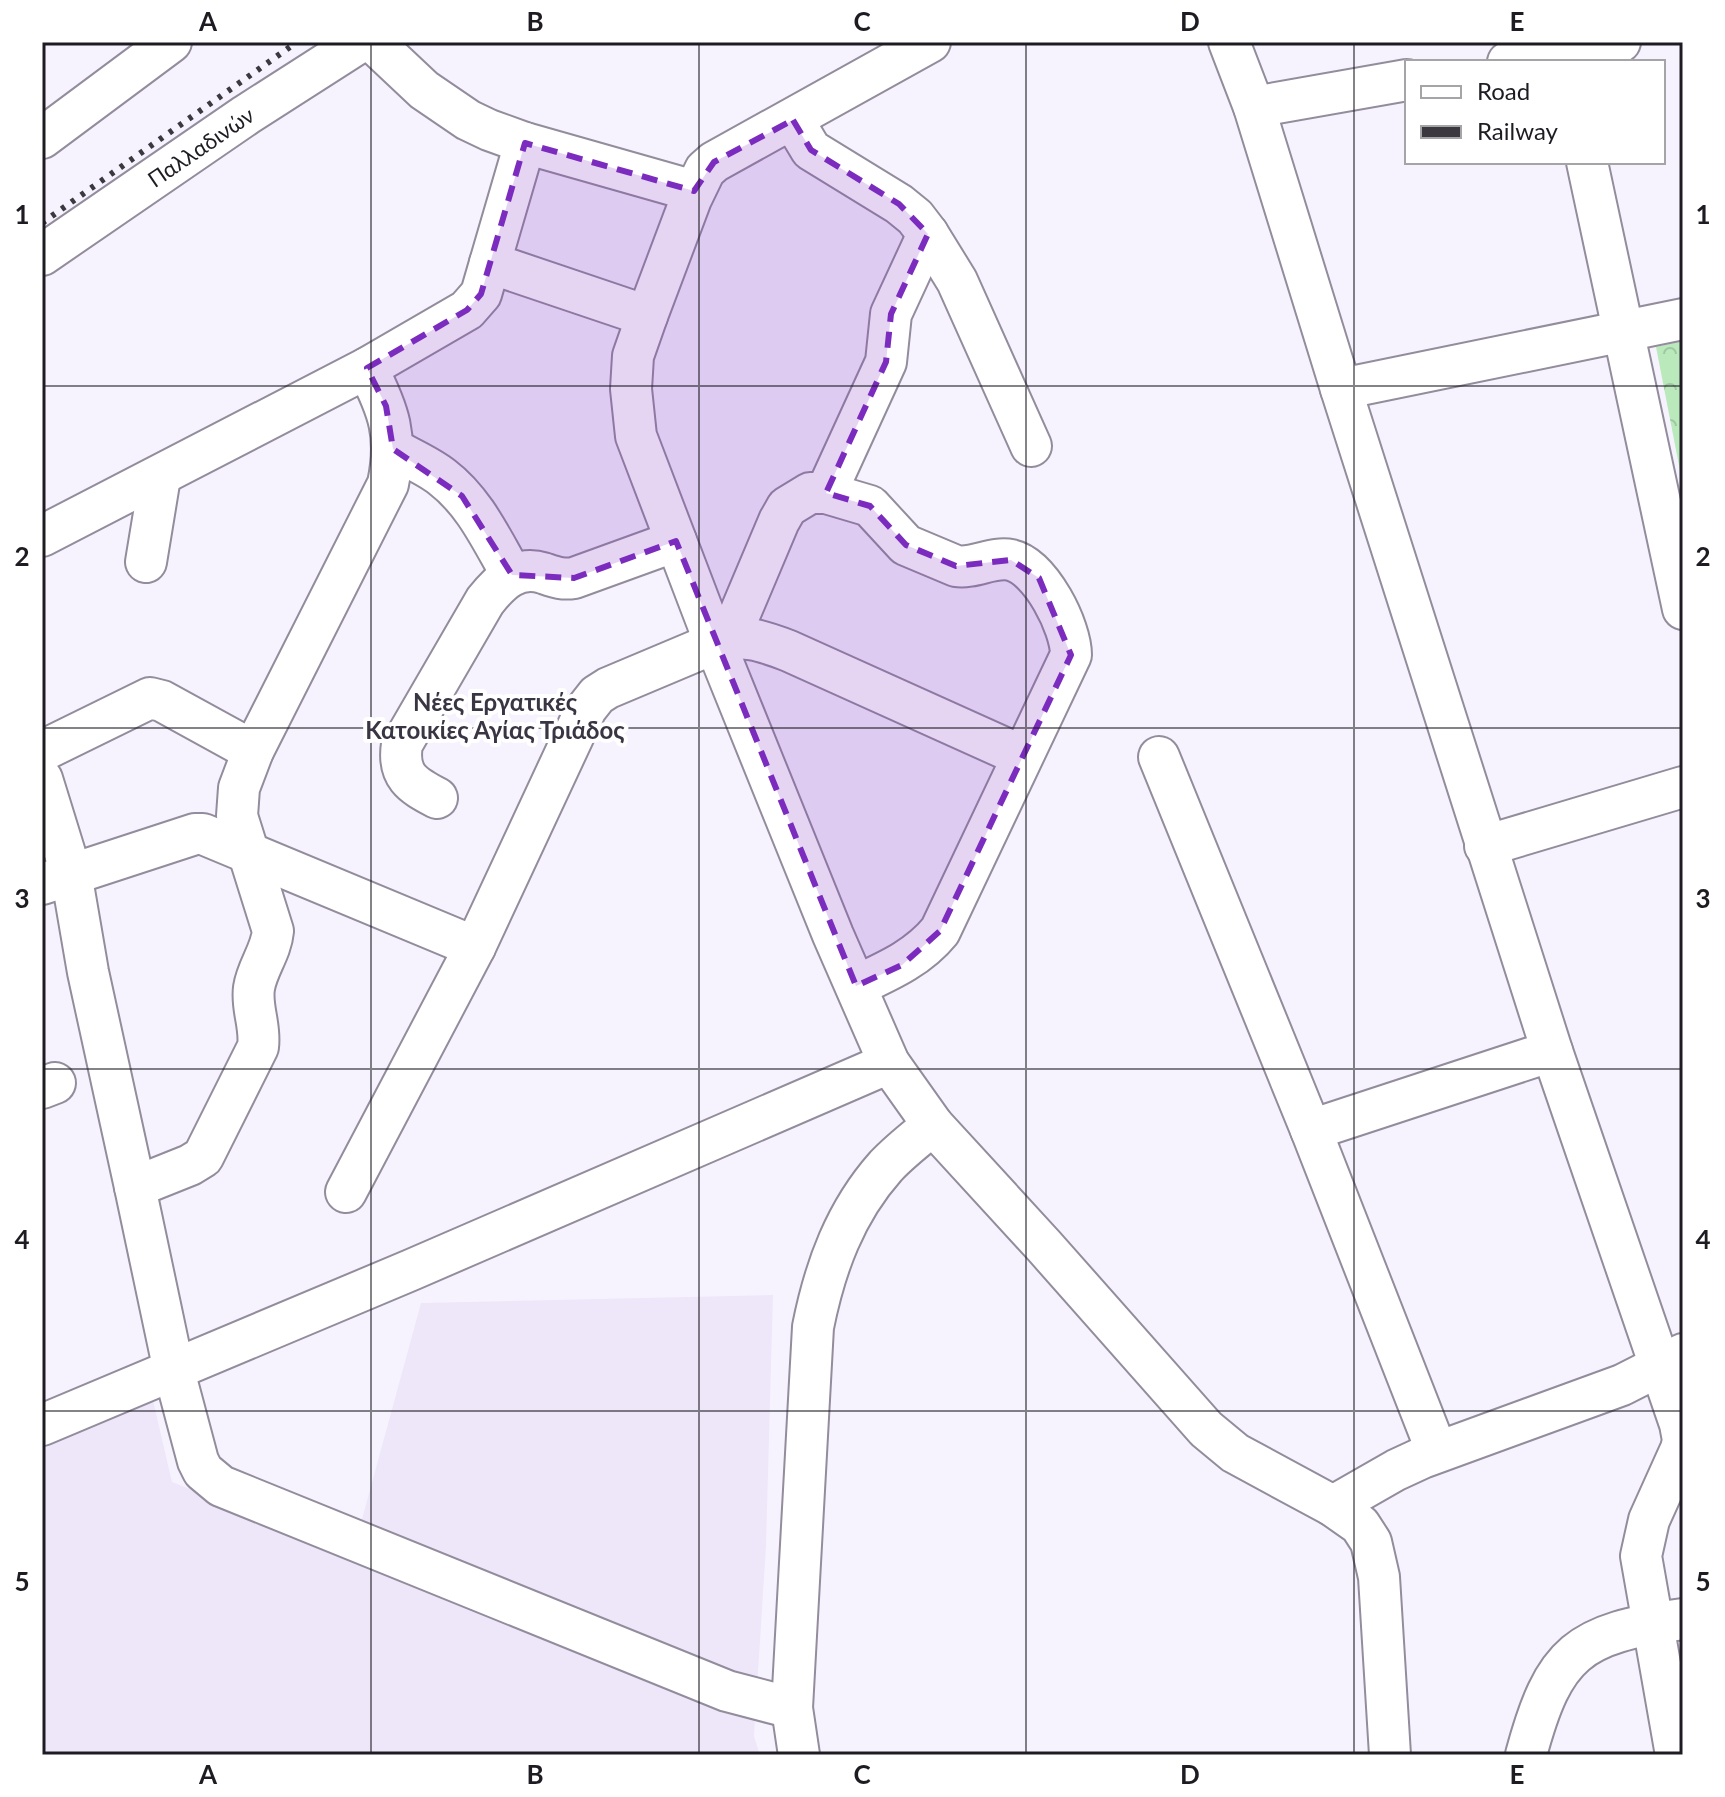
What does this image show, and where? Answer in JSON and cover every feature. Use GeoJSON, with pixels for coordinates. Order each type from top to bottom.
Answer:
{"type":"FeatureCollection","features":[{"type":"Feature","properties":{"kind":"street"},"geometry":{"type":"LineString","coordinates":[[42,138],[171,42]]}},
{"type":"Feature","properties":{"kind":"street","name":"Παλλαδινών"},"geometry":{"type":"LineString","coordinates":[[42,255],[246,115],[360,42]]}},
{"type":"Feature","properties":{"kind":"street"},"geometry":{"type":"LineString","coordinates":[[373,42],[403,73],[442,104],[489,130],[694,191]]}},
{"type":"Feature","properties":{"kind":"street"},"geometry":{"type":"LineString","coordinates":[[930,42],[714,162],[705,170],[694,191],[633,356],[631,389],[636,436],[676,541],[722,640],[856,986],[889,1063],[933,1125],[1206,1429],[1235,1453],[1333,1506],[1364,1530],[1375,1556],[1379,1577],[1390,1755]]}},
{"type":"Feature","properties":{"kind":"street"},"geometry":{"type":"LineString","coordinates":[[1229,42],[1254,107],[1552,1051],[1673,1360],[1683,1440],[1644,1537],[1641,1568],[1667,1621],[1676,1755]]}},
{"type":"Feature","properties":{"kind":"street"},"geometry":{"type":"LineString","coordinates":[[1519,60],[1620,42]]}},
{"type":"Feature","properties":{"kind":"street"},"geometry":{"type":"LineString","coordinates":[[1254,107],[1405,80]]}},
{"type":"Feature","properties":{"kind":"street"},"geometry":{"type":"LineString","coordinates":[[793,120],[811,150],[899,204],[915,217],[928,234],[957,281],[1031,446]]}},
{"type":"Feature","properties":{"kind":"street"},"geometry":{"type":"LineString","coordinates":[[42,536],[367,368],[472,305],[481,294],[525,143]]}},
{"type":"Feature","properties":{"kind":"street"},"geometry":{"type":"LineString","coordinates":[[1587,164],[1683,609]]}},
{"type":"Feature","properties":{"kind":"street"},"geometry":{"type":"LineString","coordinates":[[826,493],[886,362],[891,314],[928,234]]}},
{"type":"Feature","properties":{"kind":"street"},"geometry":{"type":"LineString","coordinates":[[490,263],[647,316]]}},
{"type":"Feature","properties":{"kind":"street"},"geometry":{"type":"LineString","coordinates":[[1341,389],[1683,319]]}},
{"type":"Feature","properties":{"kind":"street"},"geometry":{"type":"LineString","coordinates":[[135,1187],[203,1157],[258,1047],[260,1031],[254,988],[269,952],[273,931],[238,825],[239,788],[253,751],[388,484],[393,449],[386,406],[367,368]]}},
{"type":"Feature","properties":{"kind":"street"},"geometry":{"type":"LineString","coordinates":[[393,449],[443,478],[462,496],[479,517],[512,575]]}},
{"type":"Feature","properties":{"kind":"street"},"geometry":{"type":"LineString","coordinates":[[146,562],[160,477]]}},
{"type":"Feature","properties":{"kind":"street"},"geometry":{"type":"LineString","coordinates":[[722,640],[787,507],[810,493],[826,493],[870,506],[906,545],[956,566],[1011,560],[1039,578],[1066,632],[1071,655],[940,931],[902,965],[856,986]]}},
{"type":"Feature","properties":{"kind":"street"},"geometry":{"type":"LineString","coordinates":[[437,798],[417,788],[405,774],[400,760],[402,744],[485,601],[498,585],[512,575],[526,571],[561,580],[574,578],[676,541]]}},
{"type":"Feature","properties":{"kind":"street"},"geometry":{"type":"LineString","coordinates":[[346,1192],[475,947],[592,700],[608,688],[722,640],[749,638],[789,651],[1022,756]]}},
{"type":"Feature","properties":{"kind":"street"},"geometry":{"type":"LineString","coordinates":[[42,751],[150,698],[162,701],[253,751]]}},
{"type":"Feature","properties":{"kind":"street"},"geometry":{"type":"LineString","coordinates":[[1159,757],[1311,1130],[1437,1452]]}},
{"type":"Feature","properties":{"kind":"street"},"geometry":{"type":"LineString","coordinates":[[42,779],[57,879],[88,972],[174,1371],[203,1471],[221,1486],[727,1691],[792,1708]]}},
{"type":"Feature","properties":{"kind":"street"},"geometry":{"type":"LineString","coordinates":[[1485,846],[1683,787]]}},
{"type":"Feature","properties":{"kind":"street"},"geometry":{"type":"LineString","coordinates":[[57,879],[195,834],[211,835],[475,947]]}},
{"type":"Feature","properties":{"kind":"street"},"geometry":{"type":"LineString","coordinates":[[1311,1130],[1552,1051]]}},
{"type":"Feature","properties":{"kind":"street"},"geometry":{"type":"LineString","coordinates":[[42,1425],[889,1063]]}},
{"type":"Feature","properties":{"kind":"street"},"geometry":{"type":"LineString","coordinates":[[799,1755],[792,1708],[813,1327],[822,1281],[858,1201],[888,1164],[933,1125]]}},
{"type":"Feature","properties":{"kind":"street"},"geometry":{"type":"LineString","coordinates":[[1333,1506],[1396,1470],[1437,1452],[1622,1385],[1673,1360]]}},
{"type":"Feature","properties":{"kind":"street"},"geometry":{"type":"LineString","coordinates":[[1526,1755],[1540,1708],[1557,1675],[1578,1651],[1603,1635],[1667,1621]]}},
{"type":"Feature","properties":{"kind":"highlighted area"},"geometry":{"type":"Polygon","coordinates":[[[793,120],[811,150],[899,204],[928,234],[891,314],[886,362],[826,493],[870,506],[906,545],[956,566],[1011,560],[1039,578],[1071,655],[940,931],[902,965],[856,986],[676,541],[574,578],[512,575],[462,496],[393,449],[386,406],[367,368],[467,310],[481,294],[525,143],[694,191],[714,162],[793,120]]]}},
{"type":"Feature","properties":{"kind":"shaded area"},"geometry":{"type":"Polygon","coordinates":[[[773,1295],[766,1546],[754,1736],[760,1755],[42,1755],[42,1439],[152,1396],[172,1482],[353,1552],[421,1303],[773,1295]]]}},
{"type":"Feature","properties":{"kind":"green space"},"geometry":{"type":"Polygon","coordinates":[[[1683,341],[1683,486],[1656,347],[1683,341]]]}},
{"type":"Feature","properties":{"kind":"railway"},"geometry":{"type":"LineString","coordinates":[[42,223],[297,42]]}},
{"type":"Feature","properties":{"kind":"district","name":"Νέες Εργατικές Κατοικίες Αγίας Τριάδος"},"geometry":{"type":"Point","coordinates":[495,715]}}]}
